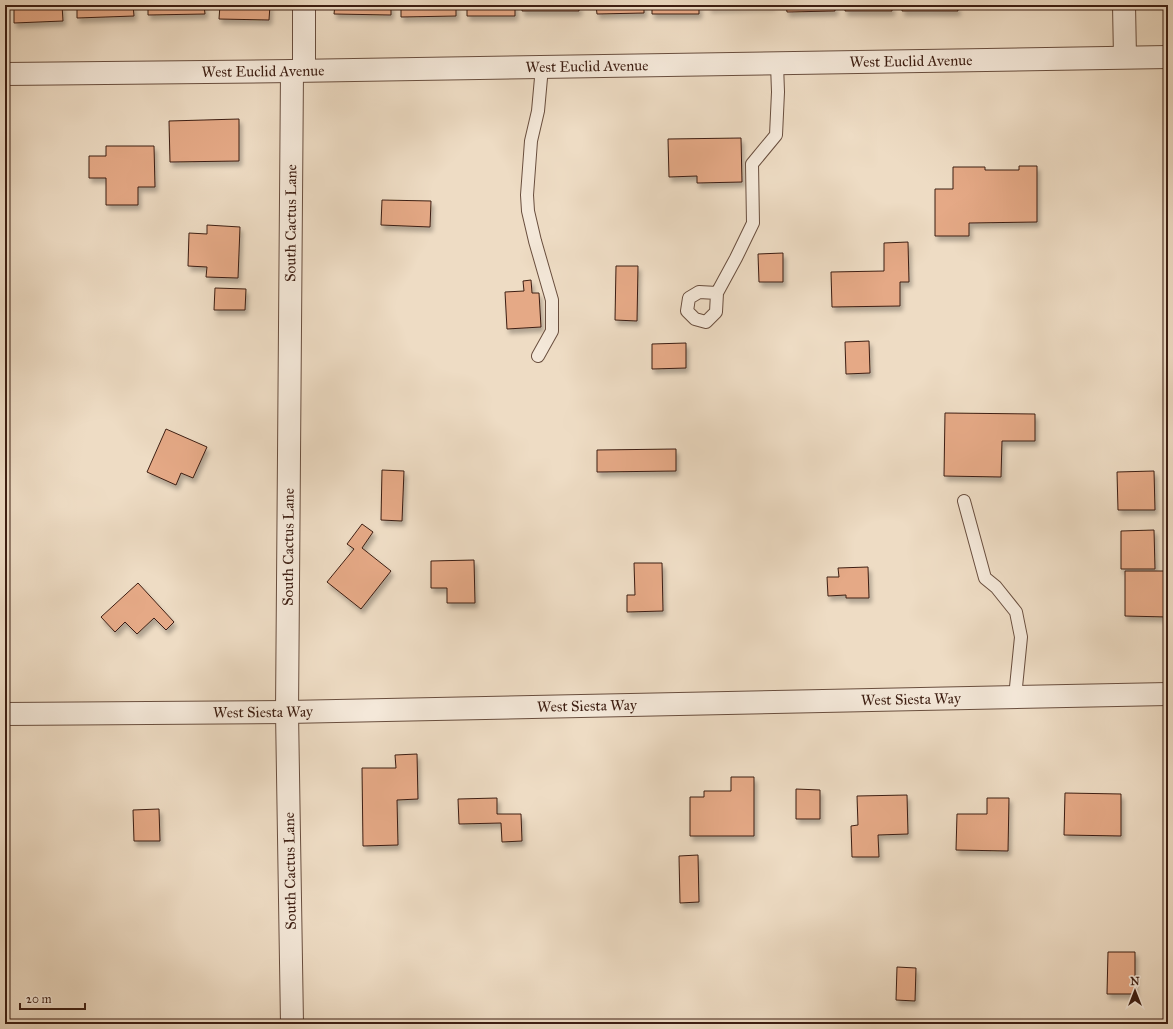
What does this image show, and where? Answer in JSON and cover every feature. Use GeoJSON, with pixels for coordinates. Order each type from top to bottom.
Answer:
{"type":"FeatureCollection","features":[{"type":"Feature","properties":{"kind":"street","name":"South Cactus Lane"},"geometry":{"type":"LineString","coordinates":[[292,1024],[287,712],[298,71],[304,5]]}},
{"type":"Feature","properties":{"kind":"street"},"geometry":{"type":"LineString","coordinates":[[1124,5],[1125,57]]}},
{"type":"Feature","properties":{"kind":"street","name":"West Euclid Avenue"},"geometry":{"type":"LineString","coordinates":[[5,74],[777,64],[1168,57]]}},
{"type":"Feature","properties":{"kind":"street","name":"West Siesta Way"},"geometry":{"type":"LineString","coordinates":[[5,714],[287,712],[1168,694]]}},
{"type":"Feature","properties":{"kind":"lane"},"geometry":{"type":"LineString","coordinates":[[717,293],[753,223],[752,164],[776,135],[778,92],[777,64]]}},
{"type":"Feature","properties":{"kind":"lane"},"geometry":{"type":"LineString","coordinates":[[538,356],[552,331],[552,300],[535,241],[528,211],[527,195],[531,141],[538,111],[542,67]]}},
{"type":"Feature","properties":{"kind":"lane"},"geometry":{"type":"LineString","coordinates":[[964,501],[985,578],[996,587],[1016,612],[1021,637],[1015,697]]}},
{"type":"Feature","properties":{"kind":"building"},"geometry":{"type":"Polygon","coordinates":[[[14,5],[62,5],[63,21],[14,23],[14,5]]]}},
{"type":"Feature","properties":{"kind":"building"},"geometry":{"type":"Polygon","coordinates":[[[77,5],[133,5],[134,16],[77,18],[77,5]]]}},
{"type":"Feature","properties":{"kind":"building"},"geometry":{"type":"Polygon","coordinates":[[[148,5],[204,5],[205,14],[148,15],[148,5]]]}},
{"type":"Feature","properties":{"kind":"building"},"geometry":{"type":"Polygon","coordinates":[[[220,5],[270,5],[269,20],[219,19],[220,5]]]}},
{"type":"Feature","properties":{"kind":"building"},"geometry":{"type":"Polygon","coordinates":[[[335,5],[391,5],[391,15],[334,14],[335,5]]]}},
{"type":"Feature","properties":{"kind":"building"},"geometry":{"type":"Polygon","coordinates":[[[401,5],[456,5],[456,16],[401,17],[401,5]]]}},
{"type":"Feature","properties":{"kind":"building"},"geometry":{"type":"Polygon","coordinates":[[[467,5],[515,5],[515,16],[467,16],[467,5]]]}},
{"type":"Feature","properties":{"kind":"building"},"geometry":{"type":"Polygon","coordinates":[[[522,5],[579,5],[579,11],[522,11],[522,5]]]}},
{"type":"Feature","properties":{"kind":"building"},"geometry":{"type":"Polygon","coordinates":[[[596,5],[644,5],[644,13],[597,14],[596,5]]]}},
{"type":"Feature","properties":{"kind":"building"},"geometry":{"type":"Polygon","coordinates":[[[652,5],[699,5],[699,14],[652,14],[652,5]]]}},
{"type":"Feature","properties":{"kind":"building"},"geometry":{"type":"Polygon","coordinates":[[[709,5],[773,5],[773,6],[709,8],[709,5]]]}},
{"type":"Feature","properties":{"kind":"building"},"geometry":{"type":"Polygon","coordinates":[[[786,5],[835,5],[835,11],[787,12],[786,5]]]}},
{"type":"Feature","properties":{"kind":"building"},"geometry":{"type":"Polygon","coordinates":[[[845,5],[892,5],[892,11],[845,11],[845,5]]]}},
{"type":"Feature","properties":{"kind":"building"},"geometry":{"type":"Polygon","coordinates":[[[902,5],[957,5],[958,11],[902,11],[902,5]]]}},
{"type":"Feature","properties":{"kind":"building"},"geometry":{"type":"Polygon","coordinates":[[[239,119],[239,161],[170,162],[169,121],[239,119]]]}},
{"type":"Feature","properties":{"kind":"building"},"geometry":{"type":"Polygon","coordinates":[[[741,138],[742,182],[697,183],[697,176],[669,177],[668,139],[741,138]]]}},
{"type":"Feature","properties":{"kind":"building"},"geometry":{"type":"Polygon","coordinates":[[[106,146],[154,146],[155,187],[138,187],[138,205],[106,205],[106,178],[89,178],[89,156],[106,156],[106,146]]]}},
{"type":"Feature","properties":{"kind":"building"},"geometry":{"type":"Polygon","coordinates":[[[1019,166],[1037,166],[1037,222],[969,223],[969,236],[935,236],[935,189],[953,189],[953,167],[985,167],[985,170],[1019,170],[1019,166]]]}},
{"type":"Feature","properties":{"kind":"building"},"geometry":{"type":"Polygon","coordinates":[[[382,200],[431,201],[430,227],[381,225],[382,200]]]}},
{"type":"Feature","properties":{"kind":"building"},"geometry":{"type":"Polygon","coordinates":[[[207,225],[240,227],[238,278],[206,277],[207,267],[188,266],[189,233],[207,234],[207,225]]]}},
{"type":"Feature","properties":{"kind":"building"},"geometry":{"type":"Polygon","coordinates":[[[908,242],[909,282],[900,282],[900,306],[832,307],[831,272],[884,271],[884,243],[908,242]]]}},
{"type":"Feature","properties":{"kind":"building"},"geometry":{"type":"Polygon","coordinates":[[[783,253],[783,282],[759,282],[758,254],[783,253]]]}},
{"type":"Feature","properties":{"kind":"building"},"geometry":{"type":"Polygon","coordinates":[[[616,266],[638,266],[637,321],[615,320],[616,266]]]}},
{"type":"Feature","properties":{"kind":"building"},"geometry":{"type":"Polygon","coordinates":[[[531,280],[532,293],[539,293],[541,327],[507,329],[505,292],[524,291],[523,281],[531,280]]]}},
{"type":"Feature","properties":{"kind":"building"},"geometry":{"type":"Polygon","coordinates":[[[215,288],[246,289],[245,310],[214,310],[215,288]]]}},
{"type":"Feature","properties":{"kind":"building"},"geometry":{"type":"Polygon","coordinates":[[[869,341],[870,373],[846,374],[845,342],[869,341]]]}},
{"type":"Feature","properties":{"kind":"building"},"geometry":{"type":"Polygon","coordinates":[[[686,343],[686,368],[652,369],[652,344],[686,343]]]}},
{"type":"Feature","properties":{"kind":"building"},"geometry":{"type":"Polygon","coordinates":[[[945,413],[1035,414],[1035,441],[1002,441],[1001,477],[944,476],[945,413]]]}},
{"type":"Feature","properties":{"kind":"building"},"geometry":{"type":"Polygon","coordinates":[[[166,429],[207,447],[193,478],[181,473],[176,485],[147,472],[166,429]]]}},
{"type":"Feature","properties":{"kind":"building"},"geometry":{"type":"Polygon","coordinates":[[[676,449],[676,471],[597,472],[597,450],[676,449]]]}},
{"type":"Feature","properties":{"kind":"building"},"geometry":{"type":"Polygon","coordinates":[[[382,470],[404,471],[402,521],[381,520],[382,470]]]}},
{"type":"Feature","properties":{"kind":"building"},"geometry":{"type":"Polygon","coordinates":[[[1154,471],[1155,510],[1118,510],[1117,472],[1154,471]]]}},
{"type":"Feature","properties":{"kind":"building"},"geometry":{"type":"Polygon","coordinates":[[[1168,495],[1168,548],[1167,548],[1168,495]]]}},
{"type":"Feature","properties":{"kind":"building"},"geometry":{"type":"Polygon","coordinates":[[[362,524],[373,532],[362,548],[391,571],[361,609],[327,582],[354,549],[347,544],[362,524]]]}},
{"type":"Feature","properties":{"kind":"building"},"geometry":{"type":"Polygon","coordinates":[[[1154,530],[1155,569],[1121,569],[1121,531],[1154,530]]]}},
{"type":"Feature","properties":{"kind":"building"},"geometry":{"type":"Polygon","coordinates":[[[474,560],[475,603],[447,603],[447,588],[431,588],[431,561],[474,560]]]}},
{"type":"Feature","properties":{"kind":"building"},"geometry":{"type":"Polygon","coordinates":[[[634,563],[662,563],[663,611],[627,612],[627,595],[635,595],[634,563]]]}},
{"type":"Feature","properties":{"kind":"building"},"geometry":{"type":"Polygon","coordinates":[[[868,567],[869,598],[846,598],[846,595],[828,596],[827,577],[839,577],[838,568],[868,567]]]}},
{"type":"Feature","properties":{"kind":"building"},"geometry":{"type":"Polygon","coordinates":[[[1125,571],[1168,571],[1168,617],[1125,616],[1125,571]]]}},
{"type":"Feature","properties":{"kind":"building"},"geometry":{"type":"Polygon","coordinates":[[[138,583],[174,622],[166,630],[154,618],[137,634],[125,622],[115,632],[101,617],[138,583]]]}},
{"type":"Feature","properties":{"kind":"building"},"geometry":{"type":"Polygon","coordinates":[[[417,754],[418,799],[397,800],[398,845],[363,846],[362,768],[396,768],[395,755],[417,754]]]}},
{"type":"Feature","properties":{"kind":"building"},"geometry":{"type":"Polygon","coordinates":[[[731,777],[754,777],[754,836],[690,836],[690,797],[704,797],[704,791],[731,791],[731,777]]]}},
{"type":"Feature","properties":{"kind":"building"},"geometry":{"type":"Polygon","coordinates":[[[796,789],[820,790],[820,819],[796,819],[796,789]]]}},
{"type":"Feature","properties":{"kind":"building"},"geometry":{"type":"Polygon","coordinates":[[[1065,793],[1121,794],[1121,836],[1064,835],[1065,793]]]}},
{"type":"Feature","properties":{"kind":"building"},"geometry":{"type":"Polygon","coordinates":[[[907,795],[908,834],[878,835],[879,857],[852,857],[851,826],[858,825],[857,796],[907,795]]]}},
{"type":"Feature","properties":{"kind":"building"},"geometry":{"type":"Polygon","coordinates":[[[497,798],[497,814],[521,814],[522,841],[502,842],[501,823],[459,824],[458,799],[497,798]]]}},
{"type":"Feature","properties":{"kind":"building"},"geometry":{"type":"Polygon","coordinates":[[[987,798],[1009,798],[1008,851],[956,850],[957,814],[987,814],[987,798]]]}},
{"type":"Feature","properties":{"kind":"building"},"geometry":{"type":"Polygon","coordinates":[[[159,809],[160,841],[134,841],[133,810],[159,809]]]}},
{"type":"Feature","properties":{"kind":"building"},"geometry":{"type":"Polygon","coordinates":[[[698,855],[699,902],[680,903],[679,856],[698,855]]]}},
{"type":"Feature","properties":{"kind":"building"},"geometry":{"type":"Polygon","coordinates":[[[1108,952],[1135,952],[1135,994],[1107,994],[1108,952]]]}},
{"type":"Feature","properties":{"kind":"building"},"geometry":{"type":"Polygon","coordinates":[[[897,967],[916,968],[915,1001],[896,1000],[897,967]]]}}]}
